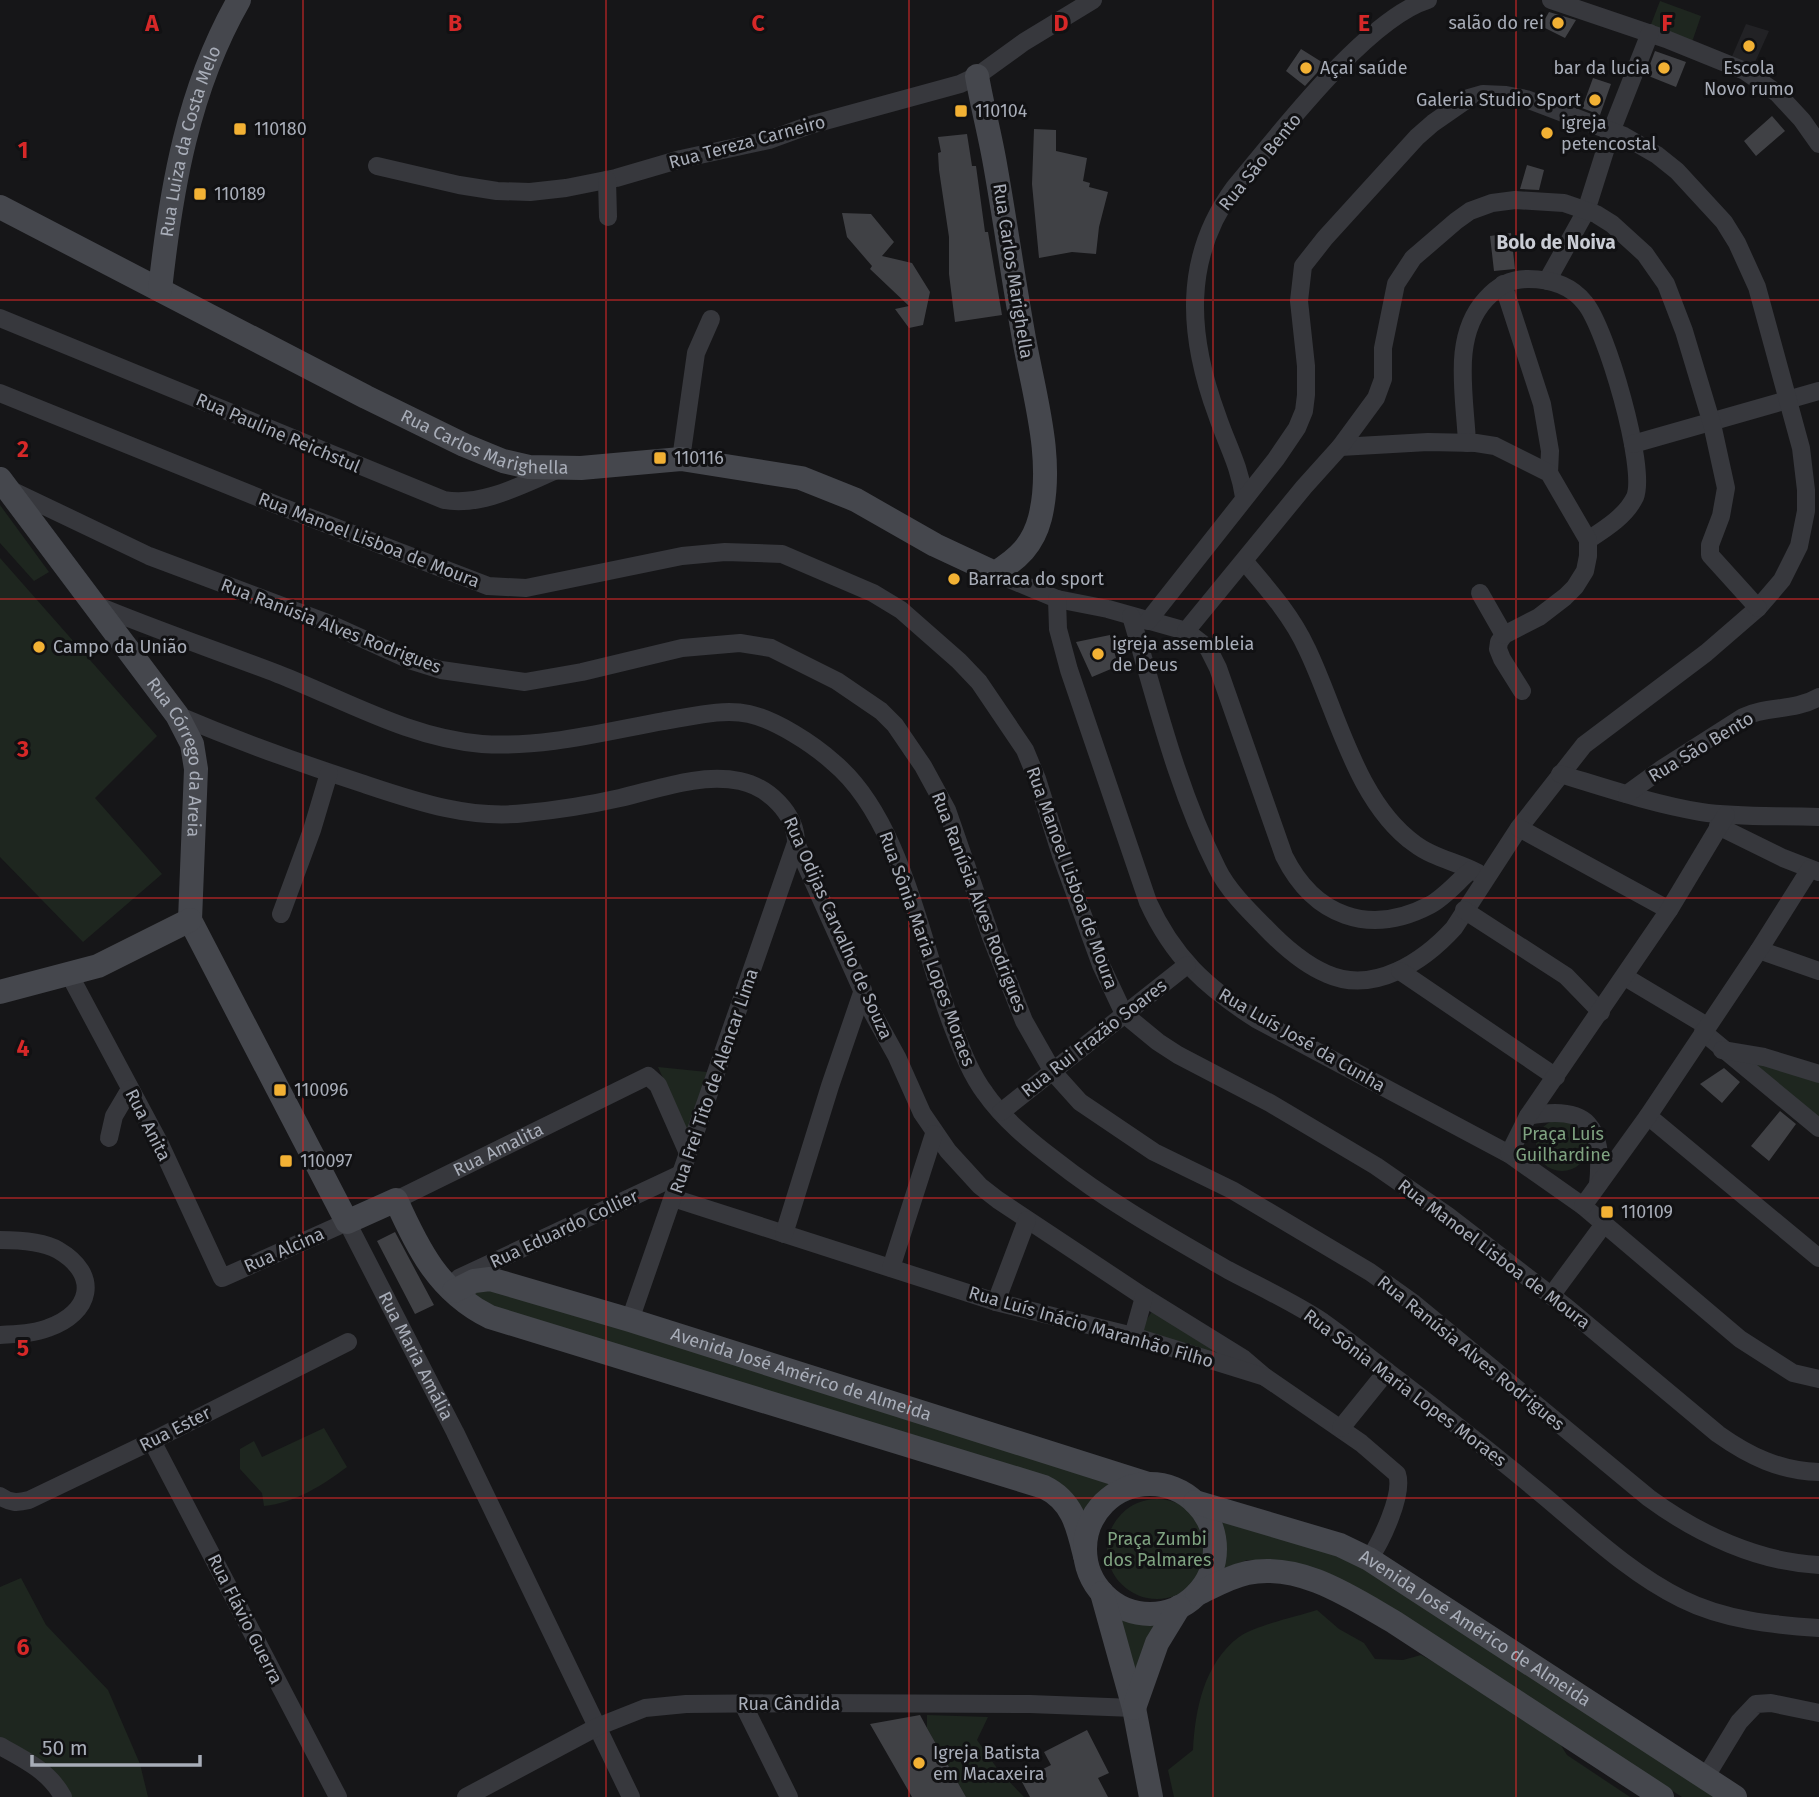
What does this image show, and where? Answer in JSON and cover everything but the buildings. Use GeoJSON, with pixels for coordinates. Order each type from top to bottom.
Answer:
{"type":"FeatureCollection","features":[{"type":"Feature","properties":{"kind":"street","name":"Rua Luiza da Costa Melo"},"geometry":{"type":"LineString","coordinates":[[160,289],[183,139],[214,52],[239,0]]}},
{"type":"Feature","properties":{"kind":"street","name":"Rua Tereza Carneiro"},"geometry":{"type":"LineString","coordinates":[[377,166],[497,191],[530,192],[607,180],[681,159],[769,140],[810,125],[941,90],[977,76],[1024,42],[1093,0]]}},
{"type":"Feature","properties":{"kind":"street","name":"Rua São Bento"},"geometry":{"type":"LineString","coordinates":[[1244,497],[1238,465],[1217,418],[1198,346],[1194,312],[1200,251],[1223,203],[1234,188],[1344,62],[1401,12],[1428,0]]}},
{"type":"Feature","properties":{"kind":"street"},"geometry":{"type":"LineString","coordinates":[[1551,0],[1650,33],[1715,58],[1752,76],[1777,93],[1802,120],[1819,144]]}},
{"type":"Feature","properties":{"kind":"street"},"geometry":{"type":"LineString","coordinates":[[1548,281],[1586,211],[1611,132],[1650,33]]}},
{"type":"Feature","properties":{"kind":"street","name":"Rua Carlos Marighella"},"geometry":{"type":"LineString","coordinates":[[977,76],[1040,420],[1045,464],[1040,518],[1031,543],[1015,561],[995,573]]}},
{"type":"Feature","properties":{"kind":"street"},"geometry":{"type":"LineString","coordinates":[[1479,874],[1454,928],[1441,942],[1400,971],[1359,981],[1328,975],[1284,947],[1248,910],[1218,871],[1181,783],[1140,619],[1288,442],[1304,411],[1306,366],[1298,301],[1303,266],[1417,137],[1457,105],[1483,94],[1506,95],[1526,99],[1624,136],[1669,164],[1724,222],[1751,269],[1801,448],[1806,511],[1799,546],[1792,565],[1758,608],[1665,685],[1584,745],[1479,874],[1432,904],[1390,921],[1352,918],[1316,899],[1292,871],[1284,856],[1214,658],[1208,648],[1186,631],[1339,447],[1376,398],[1382,379],[1382,348],[1396,284],[1413,258],[1463,216],[1492,203],[1515,200],[1564,203],[1604,219],[1645,254],[1666,284],[1684,331],[1712,424],[1726,488],[1721,516],[1710,545],[1710,555],[1758,608]]}},
{"type":"Feature","properties":{"kind":"street"},"geometry":{"type":"LineString","coordinates":[[607,180],[608,217]]}},
{"type":"Feature","properties":{"kind":"street","name":"Rua Carlos Marighella"},"geometry":{"type":"LineString","coordinates":[[0,207],[348,388],[464,445],[515,464],[561,468],[608,467],[681,459],[789,476],[856,500],[934,545],[1057,599],[1186,631]]}},
{"type":"Feature","properties":{"kind":"street"},"geometry":{"type":"LineString","coordinates":[[1467,443],[1463,360],[1467,332],[1476,310],[1503,284],[1521,279],[1559,284],[1578,296],[1592,315],[1608,351],[1638,472],[1635,496],[1620,516],[1588,540]]}},
{"type":"Feature","properties":{"kind":"street"},"geometry":{"type":"LineString","coordinates":[[1503,284],[1546,422],[1551,461],[1549,473]]}},
{"type":"Feature","properties":{"kind":"street","name":"Rua Pauline Reichstul"},"geometry":{"type":"LineString","coordinates":[[0,318],[444,500],[453,502],[483,498],[509,491],[561,468]]}},
{"type":"Feature","properties":{"kind":"street"},"geometry":{"type":"LineString","coordinates":[[681,459],[696,353],[711,319]]}},
{"type":"Feature","properties":{"kind":"street"},"geometry":{"type":"LineString","coordinates":[[1633,444],[1712,424],[1819,391]]}},
{"type":"Feature","properties":{"kind":"street","name":"Rua Manoel Lisboa de Moura"},"geometry":{"type":"LineString","coordinates":[[0,393],[488,586],[526,588],[682,556],[725,552],[782,554],[873,593],[901,610],[959,660],[979,682],[1025,750],[1101,965],[1124,1014],[1178,1055],[1270,1103],[1376,1166],[1448,1216],[1739,1449],[1767,1463],[1819,1472]]}},
{"type":"Feature","properties":{"kind":"street"},"geometry":{"type":"LineString","coordinates":[[1339,447],[1428,442],[1495,446],[1549,473],[1588,540],[1588,556],[1585,571],[1575,587],[1552,608],[1504,635],[1499,642],[1498,649],[1522,691]]}},
{"type":"Feature","properties":{"kind":"street","name":"Rua Córrego da Areia"},"geometry":{"type":"LineString","coordinates":[[4,484],[177,715],[192,744],[196,769],[190,920]]}},
{"type":"Feature","properties":{"kind":"street","name":"Rua Ranúsia Alves Rodrigues"},"geometry":{"type":"LineString","coordinates":[[4,484],[149,556],[330,624],[412,661],[442,670],[525,682],[582,672],[682,648],[725,643],[771,648],[807,664],[881,711],[903,736],[923,766],[947,810],[991,937],[1024,1021],[1053,1072],[1080,1102],[1154,1152],[1231,1190],[1338,1252],[1412,1302],[1649,1499],[1689,1526],[1744,1549],[1795,1564],[1819,1565]]}},
{"type":"Feature","properties":{"kind":"street"},"geometry":{"type":"LineString","coordinates":[[1245,562],[1282,606],[1307,649],[1342,734],[1376,801],[1396,827],[1416,846],[1479,874]]}},
{"type":"Feature","properties":{"kind":"street"},"geometry":{"type":"LineString","coordinates":[[1480,593],[1504,635]]}},
{"type":"Feature","properties":{"kind":"street","name":"Rua Luís José da Cunha"},"geometry":{"type":"LineString","coordinates":[[1057,599],[1058,629],[1069,670],[1148,902],[1156,920],[1187,965],[1224,999],[1256,1018],[1509,1154],[1583,1206],[1740,1339],[1793,1373],[1819,1379]]}},
{"type":"Feature","properties":{"kind":"street","name":"Rua Sônia Maria Lopes Moraes"},"geometry":{"type":"LineString","coordinates":[[93,604],[434,737],[490,744],[533,744],[734,712],[761,717],[781,727],[835,763],[854,784],[879,821],[907,889],[937,985],[964,1055],[984,1093],[1031,1142],[1083,1181],[1143,1220],[1320,1321],[1454,1422],[1600,1543],[1647,1578],[1684,1600],[1731,1617],[1819,1629]]}},
{"type":"Feature","properties":{"kind":"street","name":"Rua São Bento"},"geometry":{"type":"LineString","coordinates":[[1627,794],[1743,717],[1757,712],[1797,707],[1819,697]]}},
{"type":"Feature","properties":{"kind":"street","name":"Rua Odijas Carvalho de Souza"},"geometry":{"type":"LineString","coordinates":[[177,715],[244,743],[329,773],[444,809],[509,815],[582,806],[701,779],[741,781],[765,792],[786,811],[793,822],[796,843],[863,990],[934,1134],[980,1186],[1144,1297],[1244,1359],[1265,1377]]}},
{"type":"Feature","properties":{"kind":"street"},"geometry":{"type":"LineString","coordinates":[[281,914],[312,830],[329,773]]}},
{"type":"Feature","properties":{"kind":"street"},"geometry":{"type":"LineString","coordinates":[[1560,774],[1722,820],[1771,853],[1814,870],[1648,1116],[1583,1206]]}},
{"type":"Feature","properties":{"kind":"street"},"geometry":{"type":"LineString","coordinates":[[1722,820],[1819,817]]}},
{"type":"Feature","properties":{"kind":"street"},"geometry":{"type":"LineString","coordinates":[[1509,1154],[1528,1116],[1669,910],[1722,820]]}},
{"type":"Feature","properties":{"kind":"street"},"geometry":{"type":"LineString","coordinates":[[1519,828],[1669,910]]}},
{"type":"Feature","properties":{"kind":"street","name":"Rua Frei Tito de Alencar Lima"},"geometry":{"type":"LineString","coordinates":[[630,1320],[796,843]]}},
{"type":"Feature","properties":{"kind":"street"},"geometry":{"type":"LineString","coordinates":[[1464,910],[1566,976],[1601,1012]]}},
{"type":"Feature","properties":{"kind":"street"},"geometry":{"type":"LineString","coordinates":[[0,992],[99,966],[190,920]]}},
{"type":"Feature","properties":{"kind":"street","name":"Rua Maria Amália"},"geometry":{"type":"LineString","coordinates":[[190,920],[454,1432],[631,1797]]}},
{"type":"Feature","properties":{"kind":"street"},"geometry":{"type":"LineString","coordinates":[[1759,950],[1819,971]]}},
{"type":"Feature","properties":{"kind":"street","name":"Rua Rui Frazão Soares"},"geometry":{"type":"LineString","coordinates":[[1001,1112],[1187,965]]}},
{"type":"Feature","properties":{"kind":"street"},"geometry":{"type":"LineString","coordinates":[[1400,971],[1556,1077]]}},
{"type":"Feature","properties":{"kind":"street","name":"Rua Anita"},"geometry":{"type":"LineString","coordinates":[[69,974],[160,1144],[222,1278]]}},
{"type":"Feature","properties":{"kind":"street"},"geometry":{"type":"LineString","coordinates":[[1625,977],[1705,1029],[1722,1049],[1819,1128]]}},
{"type":"Feature","properties":{"kind":"street"},"geometry":{"type":"LineString","coordinates":[[784,1234],[863,990]]}},
{"type":"Feature","properties":{"kind":"street"},"geometry":{"type":"LineString","coordinates":[[1722,1049],[1764,1057],[1819,1074]]}},
{"type":"Feature","properties":{"kind":"street","name":"Rua Amalita"},"geometry":{"type":"LineString","coordinates":[[347,1222],[650,1076],[661,1091],[688,1153]]}},
{"type":"Feature","properties":{"kind":"street"},"geometry":{"type":"LineString","coordinates":[[109,1138],[114,1116],[130,1089]]}},
{"type":"Feature","properties":{"kind":"street"},"geometry":{"type":"LineString","coordinates":[[1528,1116],[1565,1112],[1582,1120],[1590,1128],[1599,1144],[1601,1156],[1598,1188]]}},
{"type":"Feature","properties":{"kind":"street"},"geometry":{"type":"LineString","coordinates":[[1648,1116],[1819,1258]]}},
{"type":"Feature","properties":{"kind":"street"},"geometry":{"type":"LineString","coordinates":[[891,1268],[934,1134]]}},
{"type":"Feature","properties":{"kind":"street","name":"Rua Eduardo Collier"},"geometry":{"type":"LineString","coordinates":[[450,1288],[681,1174]]}},
{"type":"Feature","properties":{"kind":"street","name":"Rua Luís Inácio Maranhão Filho"},"geometry":{"type":"LineString","coordinates":[[673,1198],[996,1302],[1133,1336],[1265,1377],[1341,1428],[1386,1462],[1397,1474],[1399,1493],[1369,1559]]}},
{"type":"Feature","properties":{"kind":"street","name":"Avenida José Américo de Almeida"},"geometry":{"type":"LineString","coordinates":[[396,1200],[422,1255],[450,1288],[480,1312],[507,1323],[1044,1487],[1055,1492],[1069,1507],[1076,1519],[1085,1556]]}},
{"type":"Feature","properties":{"kind":"street"},"geometry":{"type":"LineString","coordinates":[[996,1302],[1027,1220]]}},
{"type":"Feature","properties":{"kind":"street","name":"Rua Alcina"},"geometry":{"type":"LineString","coordinates":[[222,1278],[347,1222]]}},
{"type":"Feature","properties":{"kind":"street"},"geometry":{"type":"LineString","coordinates":[[1551,1296],[1604,1224]]}},
{"type":"Feature","properties":{"kind":"street"},"geometry":{"type":"LineString","coordinates":[[0,1240],[32,1242],[58,1250],[76,1263],[87,1287],[84,1302],[77,1311],[58,1324],[33,1332],[0,1335]]}},
{"type":"Feature","properties":{"kind":"street","name":"Avenida José Américo de Almeida"},"geometry":{"type":"LineString","coordinates":[[450,1288],[490,1279],[630,1320],[1148,1484]]}},
{"type":"Feature","properties":{"kind":"street"},"geometry":{"type":"LineString","coordinates":[[1133,1336],[1144,1297]]}},
{"type":"Feature","properties":{"kind":"street","name":"Rua Ester"},"geometry":{"type":"LineString","coordinates":[[0,1496],[9,1502],[29,1500],[348,1342]]}},
{"type":"Feature","properties":{"kind":"street"},"geometry":{"type":"LineString","coordinates":[[1341,1428],[1387,1371]]}},
{"type":"Feature","properties":{"kind":"street","name":"Rua Flávio Guerra"},"geometry":{"type":"LineString","coordinates":[[152,1441],[338,1797]]}},
{"type":"Feature","properties":{"kind":"street"},"geometry":{"type":"LineString","coordinates":[[1133,1708],[1157,1643],[1211,1572],[1216,1547],[1213,1530],[1206,1515],[1195,1502],[1165,1485],[1130,1487],[1100,1507],[1086,1539],[1085,1556],[1091,1576],[1102,1593],[1133,1708],[1151,1797]]}},
{"type":"Feature","properties":{"kind":"street","name":"Avenida José Américo de Almeida"},"geometry":{"type":"LineString","coordinates":[[1195,1502],[1330,1542],[1369,1559],[1735,1797]]}},
{"type":"Feature","properties":{"kind":"street"},"geometry":{"type":"LineString","coordinates":[[1102,1593],[1119,1606],[1139,1613],[1159,1613],[1230,1578],[1262,1571],[1299,1575],[1319,1582],[1394,1622],[1661,1797]]}},
{"type":"Feature","properties":{"kind":"street"},"geometry":{"type":"LineString","coordinates":[[1705,1778],[1739,1722],[1756,1704],[1771,1703],[1819,1713]]}},
{"type":"Feature","properties":{"kind":"street","name":"Rua Cândida"},"geometry":{"type":"LineString","coordinates":[[466,1797],[597,1727],[645,1708],[686,1704],[1030,1704],[1133,1708]]}},
{"type":"Feature","properties":{"kind":"street"},"geometry":{"type":"LineString","coordinates":[[743,1704],[789,1797]]}},
{"type":"Feature","properties":{"kind":"street"},"geometry":{"type":"LineString","coordinates":[[0,1746],[49,1777],[63,1797]]}},
{"type":"Feature","properties":{"kind":"shaded area","name":"Escola Novo rumo"},"geometry":{"type":"Polygon","coordinates":[[[1746,24],[1769,31],[1751,71],[1730,61],[1746,24]]]}},
{"type":"Feature","properties":{"kind":"green space"},"geometry":{"type":"Polygon","coordinates":[[[1660,1],[1701,16],[1692,42],[1650,27],[1660,1]]]}},
{"type":"Feature","properties":{"kind":"green space"},"geometry":{"type":"Polygon","coordinates":[[[0,505],[49,572],[34,581],[0,543],[0,505]]]}},
{"type":"Feature","properties":{"kind":"green space","name":"Campo da União"},"geometry":{"type":"Polygon","coordinates":[[[0,558],[157,736],[95,798],[162,874],[83,942],[0,857],[0,558]]]}},
{"type":"Feature","properties":{"kind":"green space"},"geometry":{"type":"Polygon","coordinates":[[[1749,1050],[1819,1073],[1819,1128],[1749,1074],[1749,1050]]]}},
{"type":"Feature","properties":{"kind":"green space"},"geometry":{"type":"Polygon","coordinates":[[[658,1067],[707,1072],[687,1131],[658,1067]]]}},
{"type":"Feature","properties":{"kind":"green space","name":"Praça Luís Guilhardine"},"geometry":{"type":"Polygon","coordinates":[[[1562,1119],[1581,1126],[1588,1145],[1581,1164],[1562,1171],[1543,1164],[1536,1145],[1543,1126],[1562,1119]]]}},
{"type":"Feature","properties":{"kind":"green space","name":"Praça Zumbi dos Palmares"},"geometry":{"type":"Polygon","coordinates":[[[476,1284],[1124,1483],[1105,1497],[1084,1524],[1079,1508],[479,1306],[470,1290],[476,1284]]]}},
{"type":"Feature","properties":{"kind":"green space"},"geometry":{"type":"Polygon","coordinates":[[[1153,1310],[1242,1362],[1137,1334],[1153,1310]]]}},
{"type":"Feature","properties":{"kind":"green space"},"geometry":{"type":"Polygon","coordinates":[[[324,1428],[347,1467],[308,1492],[287,1501],[264,1506],[262,1493],[240,1469],[240,1449],[254,1441],[262,1457],[324,1428]]]}},
{"type":"Feature","properties":{"kind":"green space","name":"Praça Zumbi dos Palmares"},"geometry":{"type":"Polygon","coordinates":[[[1157,1499],[1176,1503],[1193,1513],[1203,1530],[1207,1549],[1203,1568],[1193,1585],[1176,1595],[1157,1599],[1138,1595],[1121,1585],[1111,1568],[1107,1549],[1111,1530],[1121,1513],[1138,1503],[1157,1499]]]}},
{"type":"Feature","properties":{"kind":"green space","name":"Praça Zumbi dos Palmares"},"geometry":{"type":"Polygon","coordinates":[[[1210,1511],[1346,1554],[1728,1797],[1682,1797],[1474,1665],[1274,1561],[1247,1560],[1218,1571],[1220,1540],[1210,1511]]]}},
{"type":"Feature","properties":{"kind":"green space"},"geometry":{"type":"Polygon","coordinates":[[[21,1578],[46,1625],[108,1690],[140,1764],[148,1797],[72,1797],[59,1777],[0,1739],[0,1587],[21,1578]]]}},
{"type":"Feature","properties":{"kind":"green space"},"geometry":{"type":"Polygon","coordinates":[[[1109,1606],[1133,1616],[1159,1618],[1133,1686],[1109,1606]]]}},
{"type":"Feature","properties":{"kind":"green space"},"geometry":{"type":"Polygon","coordinates":[[[1317,1610],[1339,1629],[1364,1643],[1375,1659],[1403,1660],[1421,1655],[1548,1725],[1567,1755],[1630,1797],[1174,1797],[1168,1770],[1193,1750],[1199,1704],[1217,1660],[1246,1633],[1317,1610]]]}},
{"type":"Feature","properties":{"kind":"green space"},"geometry":{"type":"Polygon","coordinates":[[[927,1715],[988,1717],[977,1740],[999,1771],[1024,1797],[966,1797],[927,1728],[927,1715]]]}},
{"type":"Feature","properties":{"kind":"place","name":"salão do rei"},"geometry":{"type":"Point","coordinates":[1558,23]}},
{"type":"Feature","properties":{"kind":"place","name":"Escola Novo rumo"},"geometry":{"type":"Point","coordinates":[1749,46]}},
{"type":"Feature","properties":{"kind":"place","name":"Açai saúde"},"geometry":{"type":"Point","coordinates":[1306,68]}},
{"type":"Feature","properties":{"kind":"place","name":"bar da lucia"},"geometry":{"type":"Point","coordinates":[1664,68]}},
{"type":"Feature","properties":{"kind":"place","name":"Galeria Studio Sport"},"geometry":{"type":"Point","coordinates":[1595,100]}},
{"type":"Feature","properties":{"kind":"place","name":"110104"},"geometry":{"type":"Point","coordinates":[961,111]}},
{"type":"Feature","properties":{"kind":"place","name":"110180"},"geometry":{"type":"Point","coordinates":[240,129]}},
{"type":"Feature","properties":{"kind":"place","name":"igreja petencostal"},"geometry":{"type":"Point","coordinates":[1547,133]}},
{"type":"Feature","properties":{"kind":"place","name":"110189"},"geometry":{"type":"Point","coordinates":[200,194]}},
{"type":"Feature","properties":{"kind":"place","name":"110116"},"geometry":{"type":"Point","coordinates":[660,458]}},
{"type":"Feature","properties":{"kind":"place","name":"Barraca do sport"},"geometry":{"type":"Point","coordinates":[954,579]}},
{"type":"Feature","properties":{"kind":"place","name":"Campo da União"},"geometry":{"type":"Point","coordinates":[39,647]}},
{"type":"Feature","properties":{"kind":"place","name":"igreja assembleia de Deus"},"geometry":{"type":"Point","coordinates":[1098,654]}},
{"type":"Feature","properties":{"kind":"place","name":"110096"},"geometry":{"type":"Point","coordinates":[280,1090]}},
{"type":"Feature","properties":{"kind":"place","name":"110097"},"geometry":{"type":"Point","coordinates":[286,1161]}},
{"type":"Feature","properties":{"kind":"place","name":"110109"},"geometry":{"type":"Point","coordinates":[1607,1212]}},
{"type":"Feature","properties":{"kind":"place","name":"Igreja Batista em Macaxeira"},"geometry":{"type":"Point","coordinates":[919,1763]}},
{"type":"Feature","properties":{"kind":"district","name":"Bolo de Noiva"},"geometry":{"type":"Point","coordinates":[1556,242]}}]}
